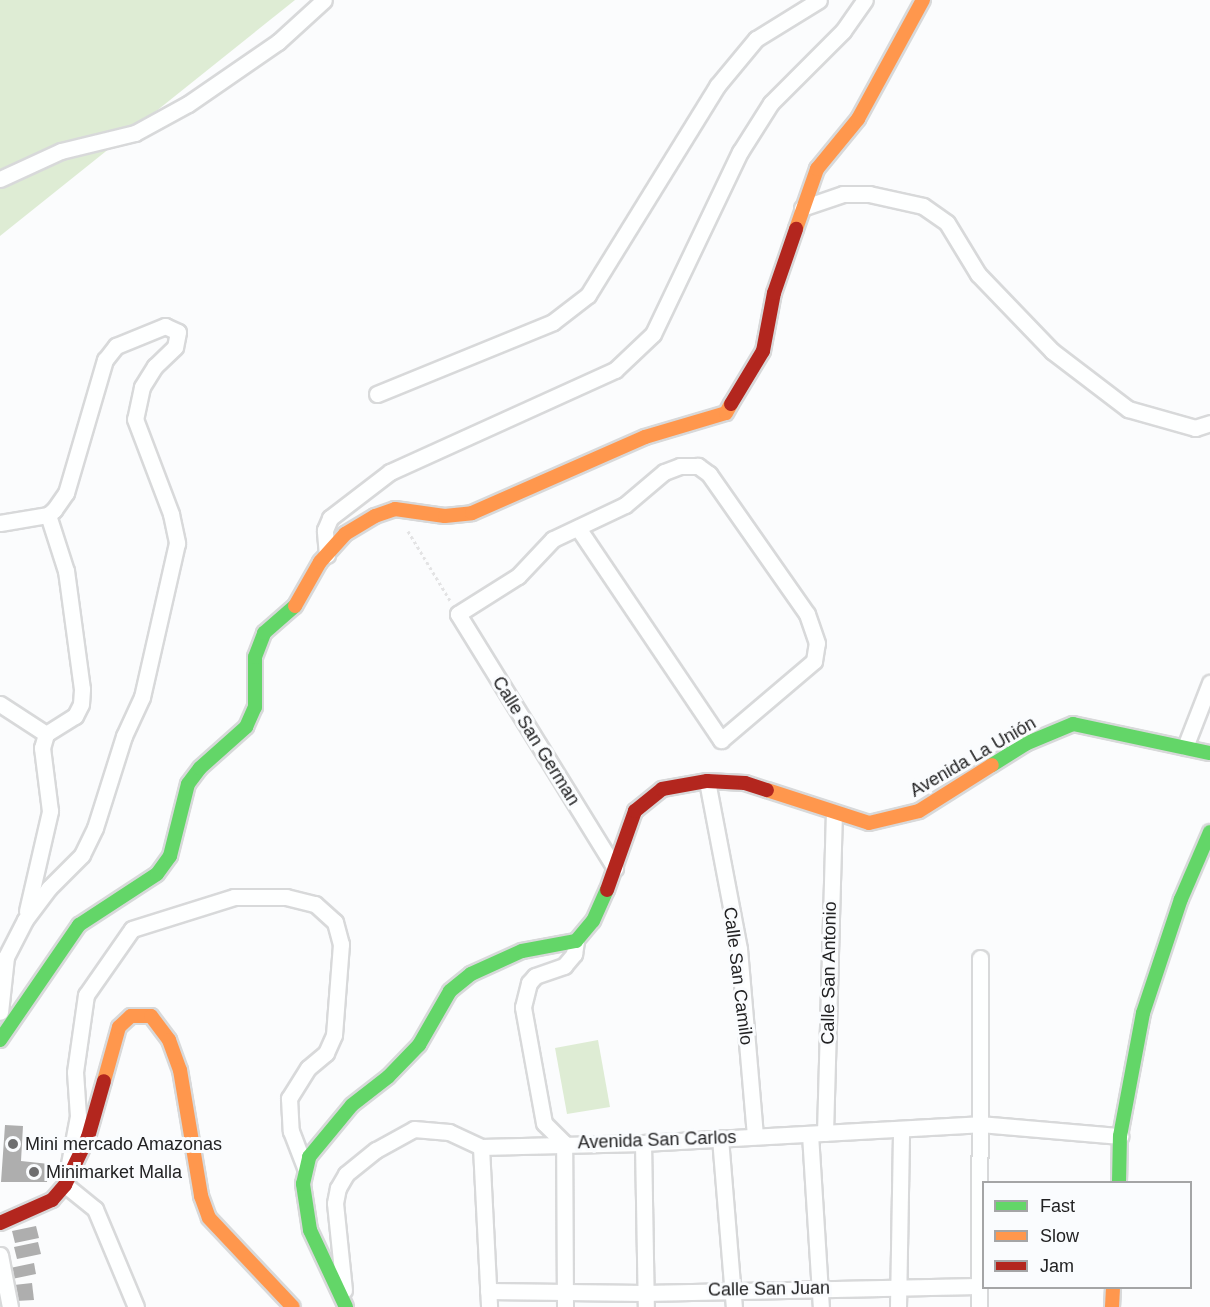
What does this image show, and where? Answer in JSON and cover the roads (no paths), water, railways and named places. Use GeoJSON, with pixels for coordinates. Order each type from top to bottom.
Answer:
{"type":"FeatureCollection","features":[{"type":"Feature","properties":{"kind":"main road"},"geometry":{"type":"LineString","coordinates":[[0,1040],[79,925],[157,874],[171,856],[188,784],[200,768],[246,727],[255,707],[255,657],[261,639],[296,605],[327,555],[345,534],[375,516],[395,509],[445,516],[472,513],[645,437],[726,412],[763,351],[774,293],[817,169],[858,119],[923,0]]}},
{"type":"Feature","properties":{"kind":"main road","name":"Avenida La Unión"},"geometry":{"type":"LineString","coordinates":[[576,940],[593,921],[635,812],[662,789],[707,782],[745,783],[811,802],[834,813],[869,823],[919,811],[1025,744],[1073,724],[1210,753]]}},
{"type":"Feature","properties":{"kind":"main road"},"geometry":{"type":"LineString","coordinates":[[1119,1181],[1120,1136],[1143,1013],[1181,898],[1210,832]]}},
{"type":"Feature","properties":{"kind":"main road"},"geometry":{"type":"LineString","coordinates":[[346,1306],[310,1230],[303,1184],[305,1167],[344,1113],[418,1045],[450,991],[492,962],[522,951],[576,940]]}},
{"type":"Feature","properties":{"kind":"main road"},"geometry":{"type":"LineString","coordinates":[[0,1223],[51,1200],[65,1185],[88,1137],[119,1027],[130,1016],[151,1016],[169,1040],[180,1070],[201,1196],[209,1218],[293,1307]]}},
{"type":"Feature","properties":{"kind":"main road"},"geometry":{"type":"LineString","coordinates":[[1112,1307],[1113,1289]]}},
{"type":"Feature","properties":{"kind":"street"},"geometry":{"type":"LineString","coordinates":[[0,179],[61,151],[135,133],[188,104],[278,42],[324,0]]}},
{"type":"Feature","properties":{"kind":"street"},"geometry":{"type":"LineString","coordinates":[[377,393],[554,322],[588,295],[717,86],[756,39],[819,0]]}},
{"type":"Feature","properties":{"kind":"street"},"geometry":{"type":"LineString","coordinates":[[327,555],[325,530],[330,519],[390,472],[615,370],[653,334],[740,152],[771,103],[843,31],[865,0]]}},
{"type":"Feature","properties":{"kind":"street"},"geometry":{"type":"LineString","coordinates":[[802,208],[843,194],[869,194],[923,206],[947,224],[978,274],[1052,351],[1128,409],[1195,428],[1210,423]]}},
{"type":"Feature","properties":{"kind":"street"},"geometry":{"type":"LineString","coordinates":[[0,523],[48,515],[66,493],[105,360],[116,346],[165,326],[173,328],[179,339],[175,347],[155,366],[142,387],[135,420],[171,514],[177,543],[142,697],[124,736],[95,828],[82,855],[49,888],[25,920],[6,957],[0,1012]]}},
{"type":"Feature","properties":{"kind":"street"},"geometry":{"type":"LineString","coordinates":[[680,466],[698,466],[709,474],[815,627],[814,661],[721,740],[578,528],[624,505],[664,472],[680,466]]}},
{"type":"Feature","properties":{"kind":"street"},"geometry":{"type":"LineString","coordinates":[[25,920],[50,811],[42,748],[46,734],[75,716],[81,704],[82,689],[66,570],[48,515]]}},
{"type":"Feature","properties":{"kind":"street","name":"Calle San German"},"geometry":{"type":"LineString","coordinates":[[578,528],[553,539],[518,576],[458,614],[615,868]]}},
{"type":"Feature","properties":{"kind":"street"},"geometry":{"type":"LineString","coordinates":[[1185,747],[1205,709],[1210,683]]}},
{"type":"Feature","properties":{"kind":"street"},"geometry":{"type":"LineString","coordinates":[[0,704],[46,734]]}},
{"type":"Feature","properties":{"kind":"street","name":"Calle San Camilo"},"geometry":{"type":"LineString","coordinates":[[707,782],[739,949],[755,1136]]}},
{"type":"Feature","properties":{"kind":"street","name":"Calle San Antonio"},"geometry":{"type":"LineString","coordinates":[[825,1133],[834,813]]}},
{"type":"Feature","properties":{"kind":"street"},"geometry":{"type":"LineString","coordinates":[[136,1307],[94,1209],[65,1185],[78,1116],[75,1072],[86,995],[132,929],[234,897],[286,897],[315,904],[335,922],[342,944],[334,1035],[326,1053],[308,1068],[289,1098],[291,1131],[305,1167]]}},
{"type":"Feature","properties":{"kind":"street"},"geometry":{"type":"LineString","coordinates":[[565,1300],[564,1143],[544,1123],[523,1007],[529,983],[535,976],[564,966],[574,954],[576,940]]}},
{"type":"Feature","properties":{"kind":"street"},"geometry":{"type":"LineString","coordinates":[[979,1307],[981,958]]}},
{"type":"Feature","properties":{"kind":"street","name":"Avenida San Carlos"},"geometry":{"type":"LineString","coordinates":[[346,1306],[335,1203],[346,1174],[376,1150],[414,1129],[448,1132],[481,1148],[564,1143],[643,1143],[979,1124],[1120,1136]]}},
{"type":"Feature","properties":{"kind":"street"},"geometry":{"type":"LineString","coordinates":[[898,1307],[901,1130]]}},
{"type":"Feature","properties":{"kind":"street"},"geometry":{"type":"LineString","coordinates":[[810,1134],[821,1307]]}},
{"type":"Feature","properties":{"kind":"street"},"geometry":{"type":"LineString","coordinates":[[720,1138],[734,1307]]}},
{"type":"Feature","properties":{"kind":"street"},"geometry":{"type":"LineString","coordinates":[[643,1143],[645,1300]]}},
{"type":"Feature","properties":{"kind":"street"},"geometry":{"type":"LineString","coordinates":[[481,1148],[489,1307]]}},
{"type":"Feature","properties":{"kind":"street"},"geometry":{"type":"LineString","coordinates":[[0,1255],[10,1307]]}},
{"type":"Feature","properties":{"kind":"street","name":"Calle San Juan"},"geometry":{"type":"LineString","coordinates":[[488,1291],[565,1300],[645,1300],[732,1289],[978,1286]]}},
{"type":"Feature","properties":{"kind":"place","name":"Mini mercado Amazonas"},"geometry":{"type":"Point","coordinates":[13,1144]}},
{"type":"Feature","properties":{"kind":"place","name":"Minimarket Malla"},"geometry":{"type":"Point","coordinates":[34,1172]}}]}
